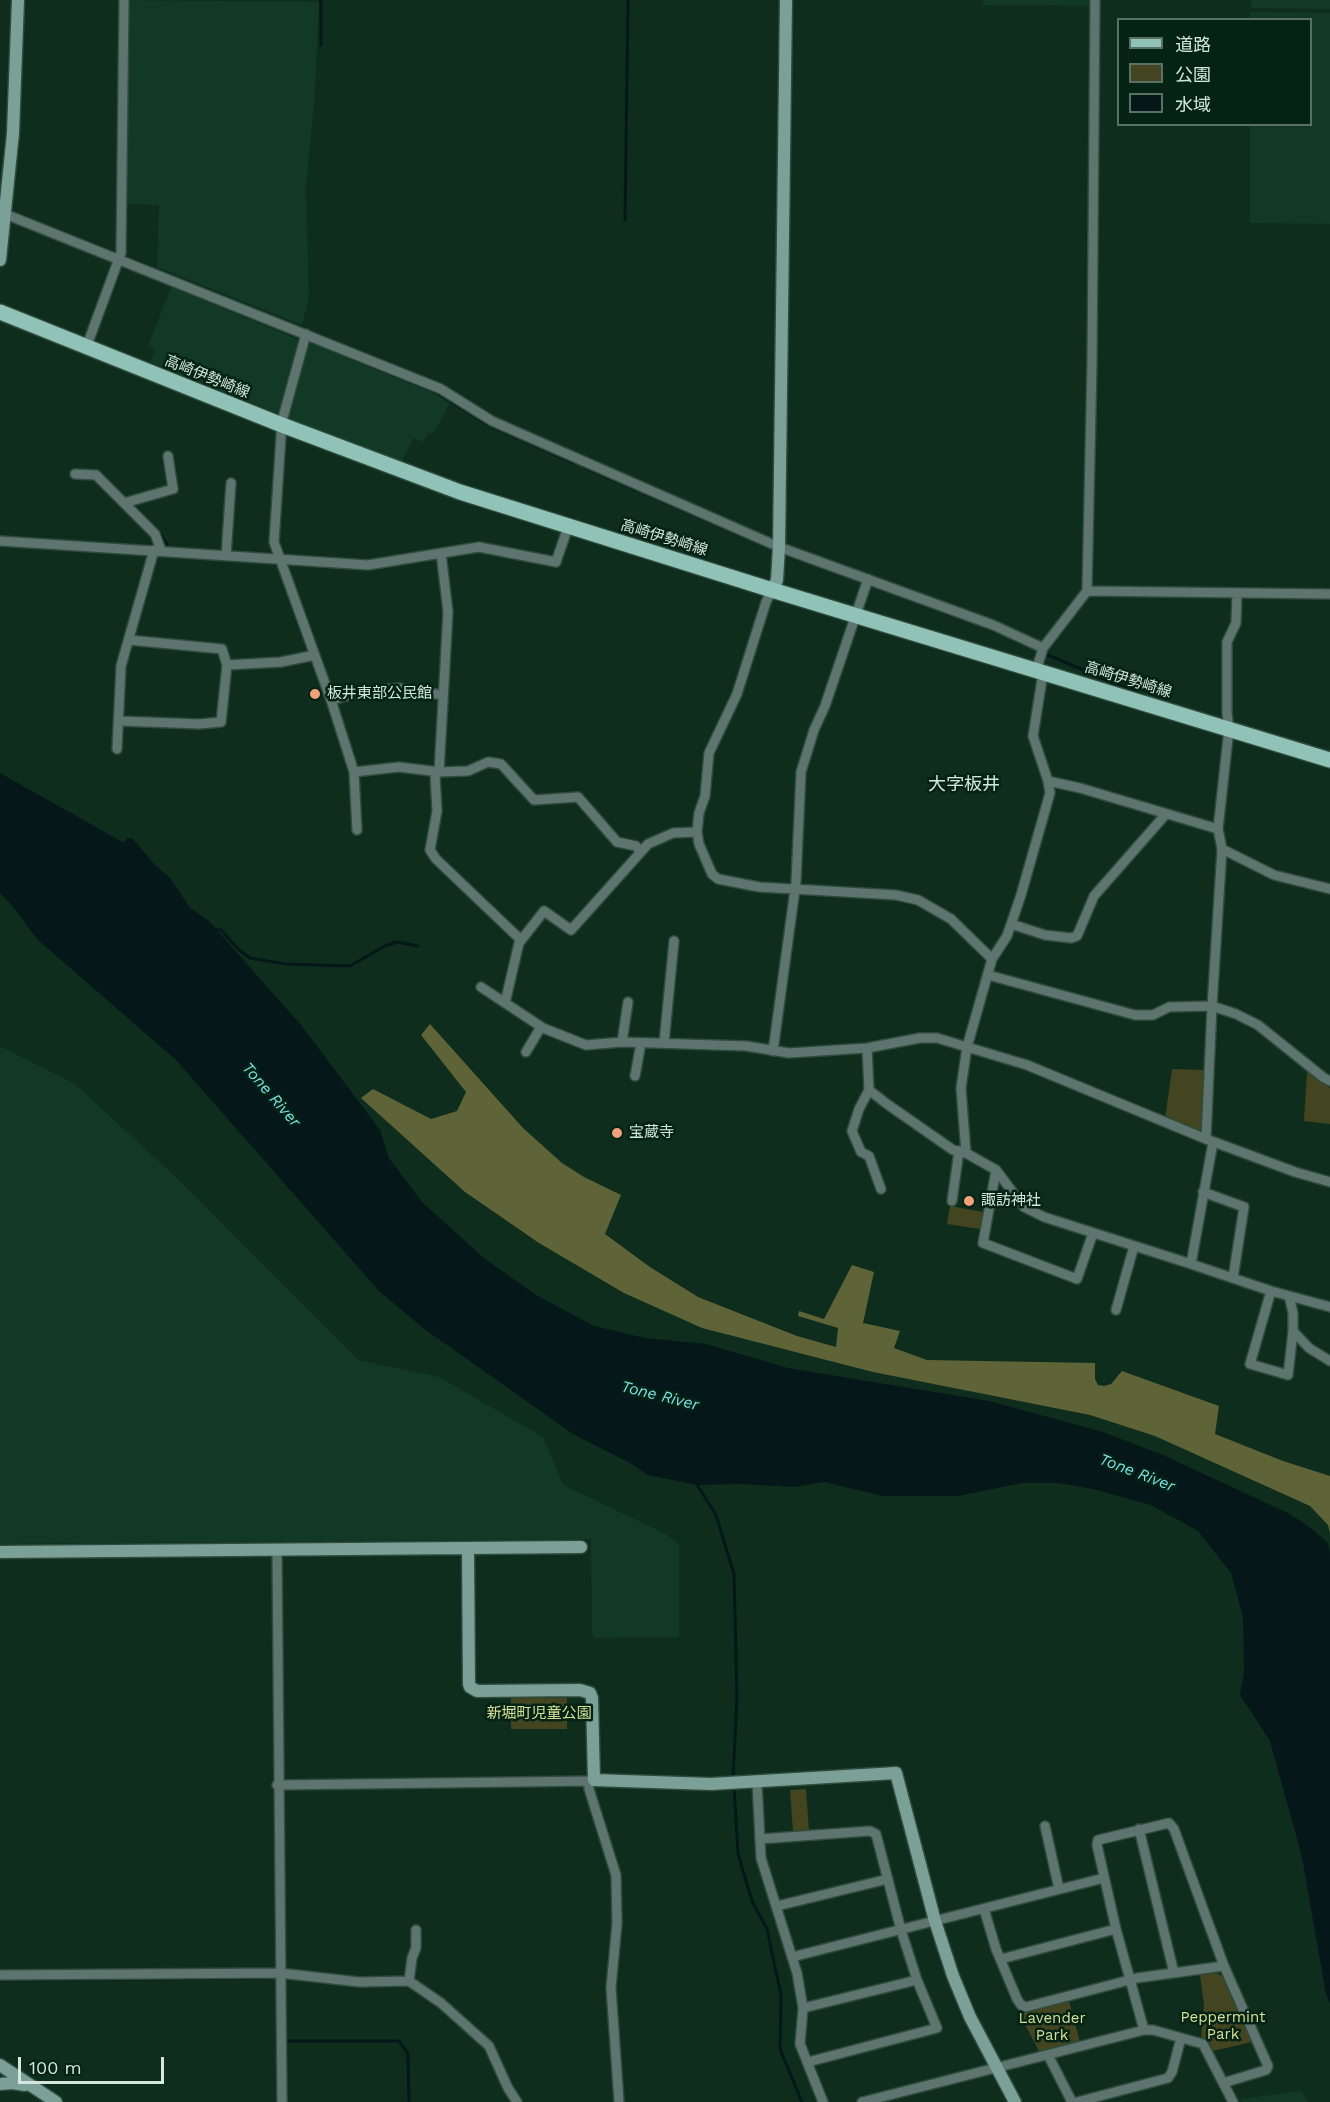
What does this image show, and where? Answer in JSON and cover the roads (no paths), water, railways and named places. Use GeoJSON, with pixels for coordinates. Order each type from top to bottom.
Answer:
{"type":"FeatureCollection","features":[{"type":"Feature","properties":{"kind":"main road","name":"高崎伊勢崎線"},"geometry":{"type":"LineString","coordinates":[[0,312],[424,480],[568,528],[1330,760]]}},
{"type":"Feature","properties":{"kind":"street"},"geometry":{"type":"LineString","coordinates":[[0,260],[3,213],[13,133],[18,0]]}},
{"type":"Feature","properties":{"kind":"street"},"geometry":{"type":"LineString","coordinates":[[86,348],[120,260],[124,0]]}},
{"type":"Feature","properties":{"kind":"street"},"geometry":{"type":"LineString","coordinates":[[786,0],[777,580],[766,602],[737,694],[709,753],[705,796],[699,813],[697,832],[699,844],[714,878],[759,887],[896,894],[918,900],[951,919],[992,959]]}},
{"type":"Feature","properties":{"kind":"street"},"geometry":{"type":"LineString","coordinates":[[952,1201],[962,1152],[961,1088],[967,1047],[992,959],[1011,924],[1050,793],[1033,736],[1043,648],[1087,591],[1092,363],[1095,0]]}},
{"type":"Feature","properties":{"kind":"street"},"geometry":{"type":"LineString","coordinates":[[3,213],[441,389],[492,421],[778,547],[993,625],[1043,648]]}},
{"type":"Feature","properties":{"kind":"street"},"geometry":{"type":"LineString","coordinates":[[306,334],[282,425],[274,542],[331,700],[354,772],[357,830]]}},
{"type":"Feature","properties":{"kind":"street"},"geometry":{"type":"LineString","coordinates":[[124,503],[173,489],[168,456]]}},
{"type":"Feature","properties":{"kind":"street"},"geometry":{"type":"LineString","coordinates":[[75,474],[96,476],[155,534],[158,550],[121,666],[117,749]]}},
{"type":"Feature","properties":{"kind":"street"},"geometry":{"type":"LineString","coordinates":[[226,555],[231,483]]}},
{"type":"Feature","properties":{"kind":"street"},"geometry":{"type":"LineString","coordinates":[[0,541],[368,565],[488,548],[556,562],[568,528]]}},
{"type":"Feature","properties":{"kind":"street"},"geometry":{"type":"LineString","coordinates":[[441,553],[448,612],[439,772],[435,775],[437,811],[430,845],[432,855],[521,940]]}},
{"type":"Feature","properties":{"kind":"street"},"geometry":{"type":"LineString","coordinates":[[773,1050],[795,890],[801,772],[868,579]]}},
{"type":"Feature","properties":{"kind":"street"},"geometry":{"type":"LineString","coordinates":[[1087,591],[1330,594]]}},
{"type":"Feature","properties":{"kind":"street"},"geometry":{"type":"LineString","coordinates":[[1191,1264],[1210,1140],[1212,1006],[1222,849],[1218,829],[1229,729],[1227,642],[1236,623],[1237,593]]}},
{"type":"Feature","properties":{"kind":"street"},"geometry":{"type":"LineString","coordinates":[[119,721],[199,724],[221,722],[227,665],[222,649],[129,640]]}},
{"type":"Feature","properties":{"kind":"street"},"geometry":{"type":"LineString","coordinates":[[227,665],[281,662],[315,655]]}},
{"type":"Feature","properties":{"kind":"street"},"geometry":{"type":"LineString","coordinates":[[331,700],[367,691],[398,688],[442,695]]}},
{"type":"Feature","properties":{"kind":"street"},"geometry":{"type":"LineString","coordinates":[[354,772],[399,767],[439,772],[468,771],[488,762],[501,764],[534,800],[578,797],[617,842],[636,846],[640,851]]}},
{"type":"Feature","properties":{"kind":"street"},"geometry":{"type":"LineString","coordinates":[[1048,781],[1218,829]]}},
{"type":"Feature","properties":{"kind":"street"},"geometry":{"type":"LineString","coordinates":[[1011,924],[1045,935],[1071,938],[1077,936],[1094,896],[1166,814]]}},
{"type":"Feature","properties":{"kind":"street"},"geometry":{"type":"LineString","coordinates":[[505,1003],[521,940],[544,911],[571,930],[648,844],[672,833],[697,832]]}},
{"type":"Feature","properties":{"kind":"street"},"geometry":{"type":"LineString","coordinates":[[1222,849],[1274,875],[1330,890]]}},
{"type":"Feature","properties":{"kind":"street"},"geometry":{"type":"LineString","coordinates":[[664,1043],[674,940]]}},
{"type":"Feature","properties":{"kind":"street"},"geometry":{"type":"LineString","coordinates":[[988,975],[1135,1015],[1153,1015],[1169,1007],[1212,1006],[1258,1025],[1330,1081]]}},
{"type":"Feature","properties":{"kind":"street"},"geometry":{"type":"LineString","coordinates":[[481,987],[541,1027],[586,1045],[641,1042],[746,1046],[789,1053],[867,1048],[920,1038],[937,1038],[1027,1065],[1210,1140],[1330,1182]]}},
{"type":"Feature","properties":{"kind":"street"},"geometry":{"type":"LineString","coordinates":[[622,1042],[628,1002]]}},
{"type":"Feature","properties":{"kind":"street"},"geometry":{"type":"LineString","coordinates":[[526,1052],[541,1027]]}},
{"type":"Feature","properties":{"kind":"street"},"geometry":{"type":"LineString","coordinates":[[635,1076],[641,1042]]}},
{"type":"Feature","properties":{"kind":"street"},"geometry":{"type":"LineString","coordinates":[[867,1048],[869,1090],[859,1109],[852,1131],[861,1152],[869,1156],[881,1189]]}},
{"type":"Feature","properties":{"kind":"street"},"geometry":{"type":"LineString","coordinates":[[869,1090],[953,1150],[962,1152],[996,1170],[1024,1207],[1044,1218],[1270,1291],[1330,1307]]}},
{"type":"Feature","properties":{"kind":"street"},"geometry":{"type":"LineString","coordinates":[[996,1170],[983,1243],[1077,1279],[1093,1233]]}},
{"type":"Feature","properties":{"kind":"street"},"geometry":{"type":"LineString","coordinates":[[1203,1192],[1244,1207],[1233,1278]]}},
{"type":"Feature","properties":{"kind":"street"},"geometry":{"type":"LineString","coordinates":[[1116,1310],[1134,1246]]}},
{"type":"Feature","properties":{"kind":"street"},"geometry":{"type":"LineString","coordinates":[[1270,1291],[1250,1364],[1288,1375],[1293,1330],[1293,1313],[1289,1296]]}},
{"type":"Feature","properties":{"kind":"street"},"geometry":{"type":"LineString","coordinates":[[1293,1330],[1309,1348],[1330,1361]]}},
{"type":"Feature","properties":{"kind":"street"},"geometry":{"type":"LineString","coordinates":[[0,1552],[581,1547]]}},
{"type":"Feature","properties":{"kind":"street"},"geometry":{"type":"LineString","coordinates":[[468,1548],[470,1687],[477,1691],[580,1690],[590,1693],[592,1698],[592,1781],[589,1789],[616,1875],[617,1923],[611,1988],[619,2102]]}},
{"type":"Feature","properties":{"kind":"street"},"geometry":{"type":"LineString","coordinates":[[277,1550],[277,1785],[282,2102]]}},
{"type":"Feature","properties":{"kind":"street"},"geometry":{"type":"LineString","coordinates":[[277,1785],[592,1781],[714,1784],[896,1773],[934,1922],[953,1976],[970,2017],[1015,2102]]}},
{"type":"Feature","properties":{"kind":"street"},"geometry":{"type":"LineString","coordinates":[[751,1783],[763,1864],[797,1973],[803,2008],[800,2044],[823,2102]]}},
{"type":"Feature","properties":{"kind":"street"},"geometry":{"type":"LineString","coordinates":[[1144,2030],[1096,1845],[1098,1840],[1166,1822],[1172,1826],[1224,1966],[1268,2066],[1266,2070],[1223,2083]]}},
{"type":"Feature","properties":{"kind":"street"},"geometry":{"type":"LineString","coordinates":[[1045,1826],[1059,1889]]}},
{"type":"Feature","properties":{"kind":"street"},"geometry":{"type":"LineString","coordinates":[[1138,1829],[1174,1973]]}},
{"type":"Feature","properties":{"kind":"street"},"geometry":{"type":"LineString","coordinates":[[760,1839],[874,1831],[878,1837],[901,1930],[917,1980],[937,2028],[808,2062]]}},
{"type":"Feature","properties":{"kind":"street"},"geometry":{"type":"LineString","coordinates":[[792,1957],[1104,1878]]}},
{"type":"Feature","properties":{"kind":"street"},"geometry":{"type":"LineString","coordinates":[[777,1906],[888,1879]]}},
{"type":"Feature","properties":{"kind":"street"},"geometry":{"type":"LineString","coordinates":[[984,1909],[1017,1999],[1021,2005],[1026,2007],[1130,1980],[1224,1966]]}},
{"type":"Feature","properties":{"kind":"street"},"geometry":{"type":"LineString","coordinates":[[1001,1959],[1116,1929]]}},
{"type":"Feature","properties":{"kind":"street"},"geometry":{"type":"LineString","coordinates":[[409,1981],[412,1958],[416,1948],[416,1930]]}},
{"type":"Feature","properties":{"kind":"street"},"geometry":{"type":"LineString","coordinates":[[0,1975],[280,1973],[359,1982],[409,1981],[441,2003],[489,2046],[517,2102]]}},
{"type":"Feature","properties":{"kind":"street"},"geometry":{"type":"LineString","coordinates":[[803,2008],[917,1980]]}},
{"type":"Feature","properties":{"kind":"street"},"geometry":{"type":"LineString","coordinates":[[862,2102],[1144,2030],[1153,2030],[1200,2042],[1206,2048],[1233,2102]]}},
{"type":"Feature","properties":{"kind":"street"},"geometry":{"type":"LineString","coordinates":[[1077,2102],[1168,2078],[1172,2072],[1181,2038]]}},
{"type":"Feature","properties":{"kind":"street"},"geometry":{"type":"LineString","coordinates":[[1048,2055],[1072,2102]]}},
{"type":"Feature","properties":{"kind":"street"},"geometry":{"type":"LineString","coordinates":[[0,2065],[56,2102]]}},
{"type":"Feature","properties":{"kind":"street"},"geometry":{"type":"LineString","coordinates":[[0,2084],[17,2083],[35,2088]]}},
{"type":"Feature","properties":{"kind":"water","name":"Tone River"},"geometry":{"type":"Polygon","coordinates":[[[0,773],[124,843],[127,838],[132,838],[154,864],[171,879],[190,908],[208,920],[301,1025],[380,1130],[389,1158],[422,1202],[485,1259],[536,1295],[594,1326],[645,1338],[706,1344],[788,1368],[989,1401],[1103,1432],[1165,1456],[1290,1514],[1328,1543],[1330,1554],[1330,2004],[1326,1994],[1302,1857],[1270,1741],[1240,1695],[1244,1671],[1243,1617],[1231,1573],[1198,1531],[1151,1505],[1093,1489],[1058,1483],[1022,1483],[958,1496],[883,1496],[824,1482],[794,1487],[741,1484],[697,1485],[648,1475],[630,1463],[573,1434],[423,1328],[379,1291],[176,1060],[37,939],[0,893],[0,773]]]}},
{"type":"Feature","properties":{"kind":"waterway"},"geometry":{"type":"LineString","coordinates":[[321,0],[321,45]]}},
{"type":"Feature","properties":{"kind":"waterway"},"geometry":{"type":"LineString","coordinates":[[625,220],[628,0]]}},
{"type":"Feature","properties":{"kind":"waterway"},"geometry":{"type":"LineString","coordinates":[[354,359],[436,392],[490,426],[574,463]]}},
{"type":"Feature","properties":{"kind":"waterway"},"geometry":{"type":"LineString","coordinates":[[586,468],[770,548]]}},
{"type":"Feature","properties":{"kind":"waterway"},"geometry":{"type":"LineString","coordinates":[[158,531],[167,544]]}},
{"type":"Feature","properties":{"kind":"waterway"},"geometry":{"type":"LineString","coordinates":[[787,555],[859,581]]}},
{"type":"Feature","properties":{"kind":"waterway"},"geometry":{"type":"LineString","coordinates":[[287,564],[302,565]]}},
{"type":"Feature","properties":{"kind":"waterway"},"geometry":{"type":"LineString","coordinates":[[873,586],[965,620]]}},
{"type":"Feature","properties":{"kind":"waterway"},"geometry":{"type":"LineString","coordinates":[[983,626],[1021,643]]}},
{"type":"Feature","properties":{"kind":"waterway"},"geometry":{"type":"LineString","coordinates":[[1048,655],[1144,696]]}},
{"type":"Feature","properties":{"kind":"waterway"},"geometry":{"type":"LineString","coordinates":[[1312,747],[1330,752]]}},
{"type":"Feature","properties":{"kind":"waterway"},"geometry":{"type":"LineString","coordinates":[[213,929],[221,930],[238,949],[250,958],[286,964],[350,966],[385,946],[397,942],[418,946]]}},
{"type":"Feature","properties":{"kind":"waterway"},"geometry":{"type":"LineString","coordinates":[[696,1483],[716,1515],[734,1574],[737,1698],[733,1779]]}},
{"type":"Feature","properties":{"kind":"waterway"},"geometry":{"type":"LineString","coordinates":[[734,1786],[738,1854],[752,1901],[767,1929],[781,1995],[780,2049],[802,2102]]}},
{"type":"Feature","properties":{"kind":"waterway"},"geometry":{"type":"LineString","coordinates":[[0,1980],[270,1978]]}},
{"type":"Feature","properties":{"kind":"waterway"},"geometry":{"type":"LineString","coordinates":[[285,2038],[285,2041],[399,2041],[408,2054],[409,2102]]}},
{"type":"Feature","properties":{"kind":"place","name":"板井東部公民館"},"geometry":{"type":"Point","coordinates":[315,694]}},
{"type":"Feature","properties":{"kind":"place","name":"宝蔵寺"},"geometry":{"type":"Point","coordinates":[617,1133]}},
{"type":"Feature","properties":{"kind":"place","name":"諏訪神社"},"geometry":{"type":"Point","coordinates":[969,1201]}},
{"type":"Feature","properties":{"kind":"district","name":"大字板井"},"geometry":{"type":"Point","coordinates":[964,785]}},
{"type":"Feature","properties":{"kind":"park label","name":"新堀町児童公園"},"geometry":{"type":"Point","coordinates":[539,1714]}},
{"type":"Feature","properties":{"kind":"park label","name":"Peppermint Park"},"geometry":{"type":"Point","coordinates":[1223,2026]}},
{"type":"Feature","properties":{"kind":"park label","name":"Lavender Park"},"geometry":{"type":"Point","coordinates":[1052,2028]}}]}
